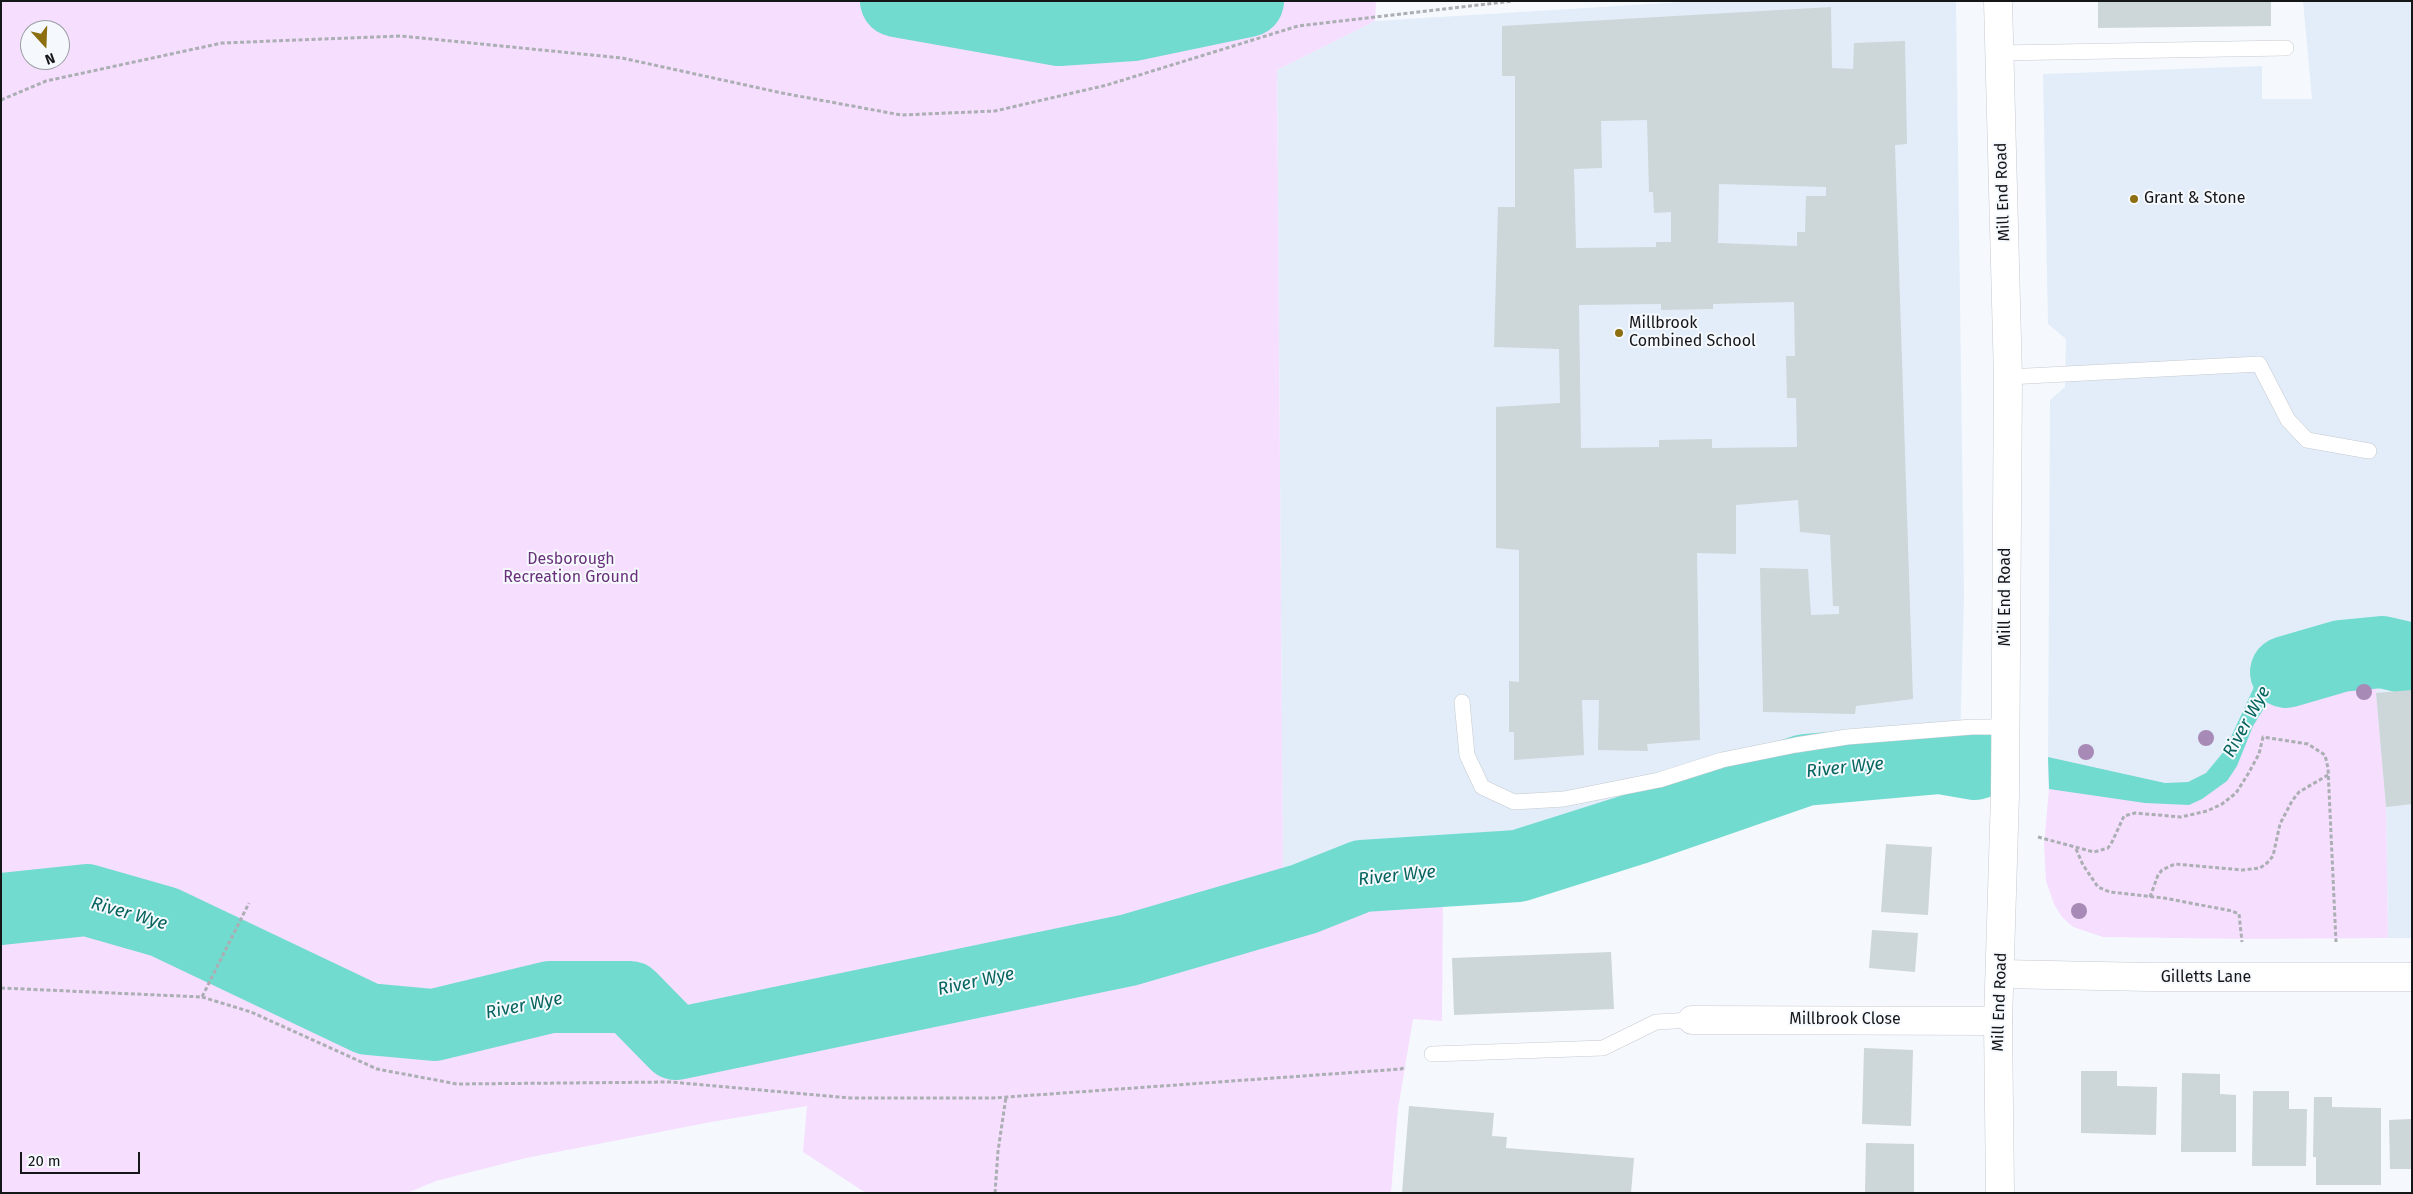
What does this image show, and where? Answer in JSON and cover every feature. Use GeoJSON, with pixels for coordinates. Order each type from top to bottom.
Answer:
{"type":"FeatureCollection","features":[{"type":"Feature","properties":{"kind":"street","name":"Mill End Road"},"geometry":{"type":"LineString","coordinates":[[1998,1],[2008,377],[2006,727],[2001,974],[1998,1021],[2000,1193]]}},
{"type":"Feature","properties":{"kind":"street","name":"Gilletts Lane"},"geometry":{"type":"LineString","coordinates":[[2001,974],[2245,978],[2412,977]]}},
{"type":"Feature","properties":{"kind":"street","name":"Millbrook Close"},"geometry":{"type":"LineString","coordinates":[[1692,1020],[1998,1021]]}},
{"type":"Feature","properties":{"kind":"lane"},"geometry":{"type":"LineString","coordinates":[[1999,53],[2286,48]]}},
{"type":"Feature","properties":{"kind":"lane"},"geometry":{"type":"LineString","coordinates":[[2008,377],[2259,364],[2288,420],[2307,440],[2369,451]]}},
{"type":"Feature","properties":{"kind":"lane"},"geometry":{"type":"LineString","coordinates":[[1462,702],[1467,756],[1482,788],[1514,802],[1564,798],[1659,780],[1722,760],[1847,737],[1972,727],[2006,727]]}},
{"type":"Feature","properties":{"kind":"lane"},"geometry":{"type":"LineString","coordinates":[[1432,1054],[1603,1048],[1656,1022],[1692,1020]]}},
{"type":"Feature","properties":{"kind":"path"},"geometry":{"type":"LineString","coordinates":[[1,100],[46,81],[222,43],[401,36],[622,58],[782,93],[901,115],[995,111],[1107,85],[1298,26],[1512,1]]}},
{"type":"Feature","properties":{"kind":"path"},"geometry":{"type":"LineString","coordinates":[[2038,837],[2075,849],[2094,852],[2108,848],[2124,816],[2129,814],[2181,817],[2207,811],[2222,804],[2236,793],[2248,774],[2259,754],[2263,737],[2308,744],[2317,748],[2325,755],[2328,775],[2339,978]]}},
{"type":"Feature","properties":{"kind":"path"},"geometry":{"type":"LineString","coordinates":[[2150,897],[2158,875],[2162,870],[2175,864],[2242,870],[2260,868],[2273,856],[2280,824],[2292,801],[2299,792],[2328,775]]}},
{"type":"Feature","properties":{"kind":"path"},"geometry":{"type":"LineString","coordinates":[[2075,849],[2098,887],[2110,892],[2150,897],[2232,911],[2239,914],[2245,978]]}},
{"type":"Feature","properties":{"kind":"path"},"geometry":{"type":"LineString","coordinates":[[202,997],[248,903]]}},
{"type":"Feature","properties":{"kind":"path"},"geometry":{"type":"LineString","coordinates":[[1,988],[202,997],[251,1012],[377,1069],[457,1084],[671,1082],[850,1098],[1006,1097],[1401,1069],[1432,1054]]}},
{"type":"Feature","properties":{"kind":"path"},"geometry":{"type":"LineString","coordinates":[[995,1193],[998,1151],[1006,1097]]}},
{"type":"Feature","properties":{"kind":"shaded area","name":"Millbrook Combined School"},"geometry":{"type":"Polygon","coordinates":[[[1698,1],[1956,2],[1964,597],[1960,743],[1847,750],[1711,785],[1551,841],[1390,854],[1283,877],[1277,70],[1375,21],[1698,1]]]}},
{"type":"Feature","properties":{"kind":"shaded area"},"geometry":{"type":"Polygon","coordinates":[[[2303,1],[2412,1],[2412,938],[2388,938],[2386,807],[2376,693],[2384,664],[2383,645],[2284,658],[2273,665],[2254,687],[2225,750],[2206,773],[2188,782],[2165,783],[2048,757],[2050,400],[2065,387],[2066,339],[2048,324],[2043,74],[2262,66],[2262,99],[2312,99],[2303,1]]]}},
{"type":"Feature","properties":{"kind":"green space","name":"Desborough Recreation Ground"},"geometry":{"type":"Polygon","coordinates":[[[1,1],[946,1],[1028,18],[1078,23],[1125,21],[1236,1],[1376,1],[1375,21],[1277,70],[1283,877],[1296,915],[1443,896],[1442,1021],[1413,1019],[1398,1109],[1391,1193],[866,1193],[803,1152],[807,1106],[711,1122],[526,1158],[436,1181],[407,1193],[1,1193],[1,1]]]}},
{"type":"Feature","properties":{"kind":"green space"},"geometry":{"type":"Polygon","coordinates":[[[2383,645],[2384,664],[2376,693],[2386,807],[2388,938],[2103,937],[2073,927],[2062,917],[2054,904],[2046,881],[2044,845],[2049,789],[2048,757],[2165,783],[2188,782],[2206,773],[2225,750],[2254,687],[2273,665],[2284,658],[2383,645]]]}},
{"type":"Feature","properties":{"kind":"water"},"geometry":{"type":"Polygon","coordinates":[[[2383,645],[2384,664],[2345,665],[2291,678],[2276,689],[2253,726],[2237,766],[2227,781],[2202,799],[2189,805],[2145,803],[2049,789],[2048,757],[2165,783],[2188,782],[2206,773],[2225,750],[2254,687],[2273,665],[2284,658],[2383,645]]]}},
{"type":"Feature","properties":{"kind":"building"},"geometry":{"type":"Polygon","coordinates":[[[2098,1],[2271,1],[2271,26],[2098,28],[2098,1]]]}},
{"type":"Feature","properties":{"kind":"building"},"geometry":{"type":"Polygon","coordinates":[[[1831,7],[1832,68],[1853,69],[1854,43],[1905,41],[1907,144],[1895,145],[1913,699],[1856,706],[1855,714],[1763,712],[1760,568],[1808,569],[1811,615],[1839,614],[1839,606],[1833,606],[1830,535],[1800,532],[1798,500],[1736,505],[1736,554],[1697,553],[1700,740],[1647,744],[1648,751],[1598,750],[1599,700],[1582,700],[1584,755],[1514,760],[1514,732],[1509,732],[1509,681],[1519,682],[1519,550],[1496,548],[1496,407],[1560,403],[1559,349],[1494,347],[1498,207],[1515,207],[1515,76],[1502,76],[1502,26],[1831,7]],[[1647,120],[1601,121],[1602,168],[1574,169],[1576,248],[1656,247],[1656,242],[1671,242],[1671,212],[1654,213],[1653,192],[1649,192],[1647,120]],[[1719,184],[1718,243],[1797,246],[1797,232],[1805,232],[1806,196],[1826,196],[1826,187],[1719,184]],[[1794,302],[1713,304],[1713,309],[1661,310],[1661,304],[1579,305],[1581,448],[1659,447],[1659,440],[1712,439],[1712,448],[1797,447],[1796,398],[1787,398],[1786,356],[1795,356],[1794,302]]]}},
{"type":"Feature","properties":{"kind":"building"},"geometry":{"type":"Polygon","coordinates":[[[2412,690],[2412,804],[2386,807],[2376,693],[2412,690]]]}},
{"type":"Feature","properties":{"kind":"building"},"geometry":{"type":"Polygon","coordinates":[[[1886,844],[1932,847],[1928,915],[1881,912],[1886,844]]]}},
{"type":"Feature","properties":{"kind":"building"},"geometry":{"type":"Polygon","coordinates":[[[1872,930],[1918,933],[1915,972],[1869,968],[1872,930]]]}},
{"type":"Feature","properties":{"kind":"building"},"geometry":{"type":"Polygon","coordinates":[[[1611,952],[1614,1009],[1454,1015],[1452,958],[1611,952]]]}},
{"type":"Feature","properties":{"kind":"building"},"geometry":{"type":"Polygon","coordinates":[[[1864,1048],[1913,1050],[1911,1126],[1862,1124],[1864,1048]]]}},
{"type":"Feature","properties":{"kind":"building"},"geometry":{"type":"Polygon","coordinates":[[[2081,1071],[2117,1071],[2117,1086],[2157,1087],[2156,1135],[2081,1133],[2081,1071]]]}},
{"type":"Feature","properties":{"kind":"building"},"geometry":{"type":"Polygon","coordinates":[[[2182,1073],[2220,1074],[2220,1094],[2236,1095],[2236,1152],[2181,1152],[2182,1073]]]}},
{"type":"Feature","properties":{"kind":"building"},"geometry":{"type":"Polygon","coordinates":[[[2253,1091],[2289,1091],[2289,1109],[2307,1109],[2306,1166],[2252,1166],[2253,1091]]]}},
{"type":"Feature","properties":{"kind":"building"},"geometry":{"type":"Polygon","coordinates":[[[2314,1097],[2332,1097],[2332,1107],[2381,1108],[2381,1185],[2316,1185],[2316,1157],[2313,1157],[2314,1097]]]}},
{"type":"Feature","properties":{"kind":"building"},"geometry":{"type":"Polygon","coordinates":[[[1409,1106],[1494,1113],[1492,1136],[1507,1137],[1506,1148],[1634,1158],[1631,1193],[1402,1193],[1409,1106]]]}},
{"type":"Feature","properties":{"kind":"building"},"geometry":{"type":"Polygon","coordinates":[[[2412,1119],[2412,1169],[2390,1169],[2389,1120],[2412,1119]]]}},
{"type":"Feature","properties":{"kind":"building"},"geometry":{"type":"Polygon","coordinates":[[[1866,1143],[1914,1144],[1914,1193],[1865,1193],[1866,1143]]]}},
{"type":"Feature","properties":{"kind":"waterway"},"geometry":{"type":"LineString","coordinates":[[896,1],[1059,30],[1133,25],[1248,1]]}},
{"type":"Feature","properties":{"kind":"waterway","name":"River Wye"},"geometry":{"type":"LineString","coordinates":[[2286,672],[2341,656],[2382,652],[2412,659]]}},
{"type":"Feature","properties":{"kind":"waterway","name":"River Wye"},"geometry":{"type":"LineString","coordinates":[[1,909],[87,900],[164,922],[368,1019],[434,1025],[550,997],[630,997],[676,1044],[1129,950],[1304,899],[1362,876],[1518,866],[1635,829],[1805,770],[1940,758],[1975,764]]}},
{"type":"Feature","properties":{"kind":"place","name":"Grant & Stone"},"geometry":{"type":"Point","coordinates":[2134,199]}},
{"type":"Feature","properties":{"kind":"place","name":"Millbrook Combined School"},"geometry":{"type":"Point","coordinates":[1619,333]}}]}
